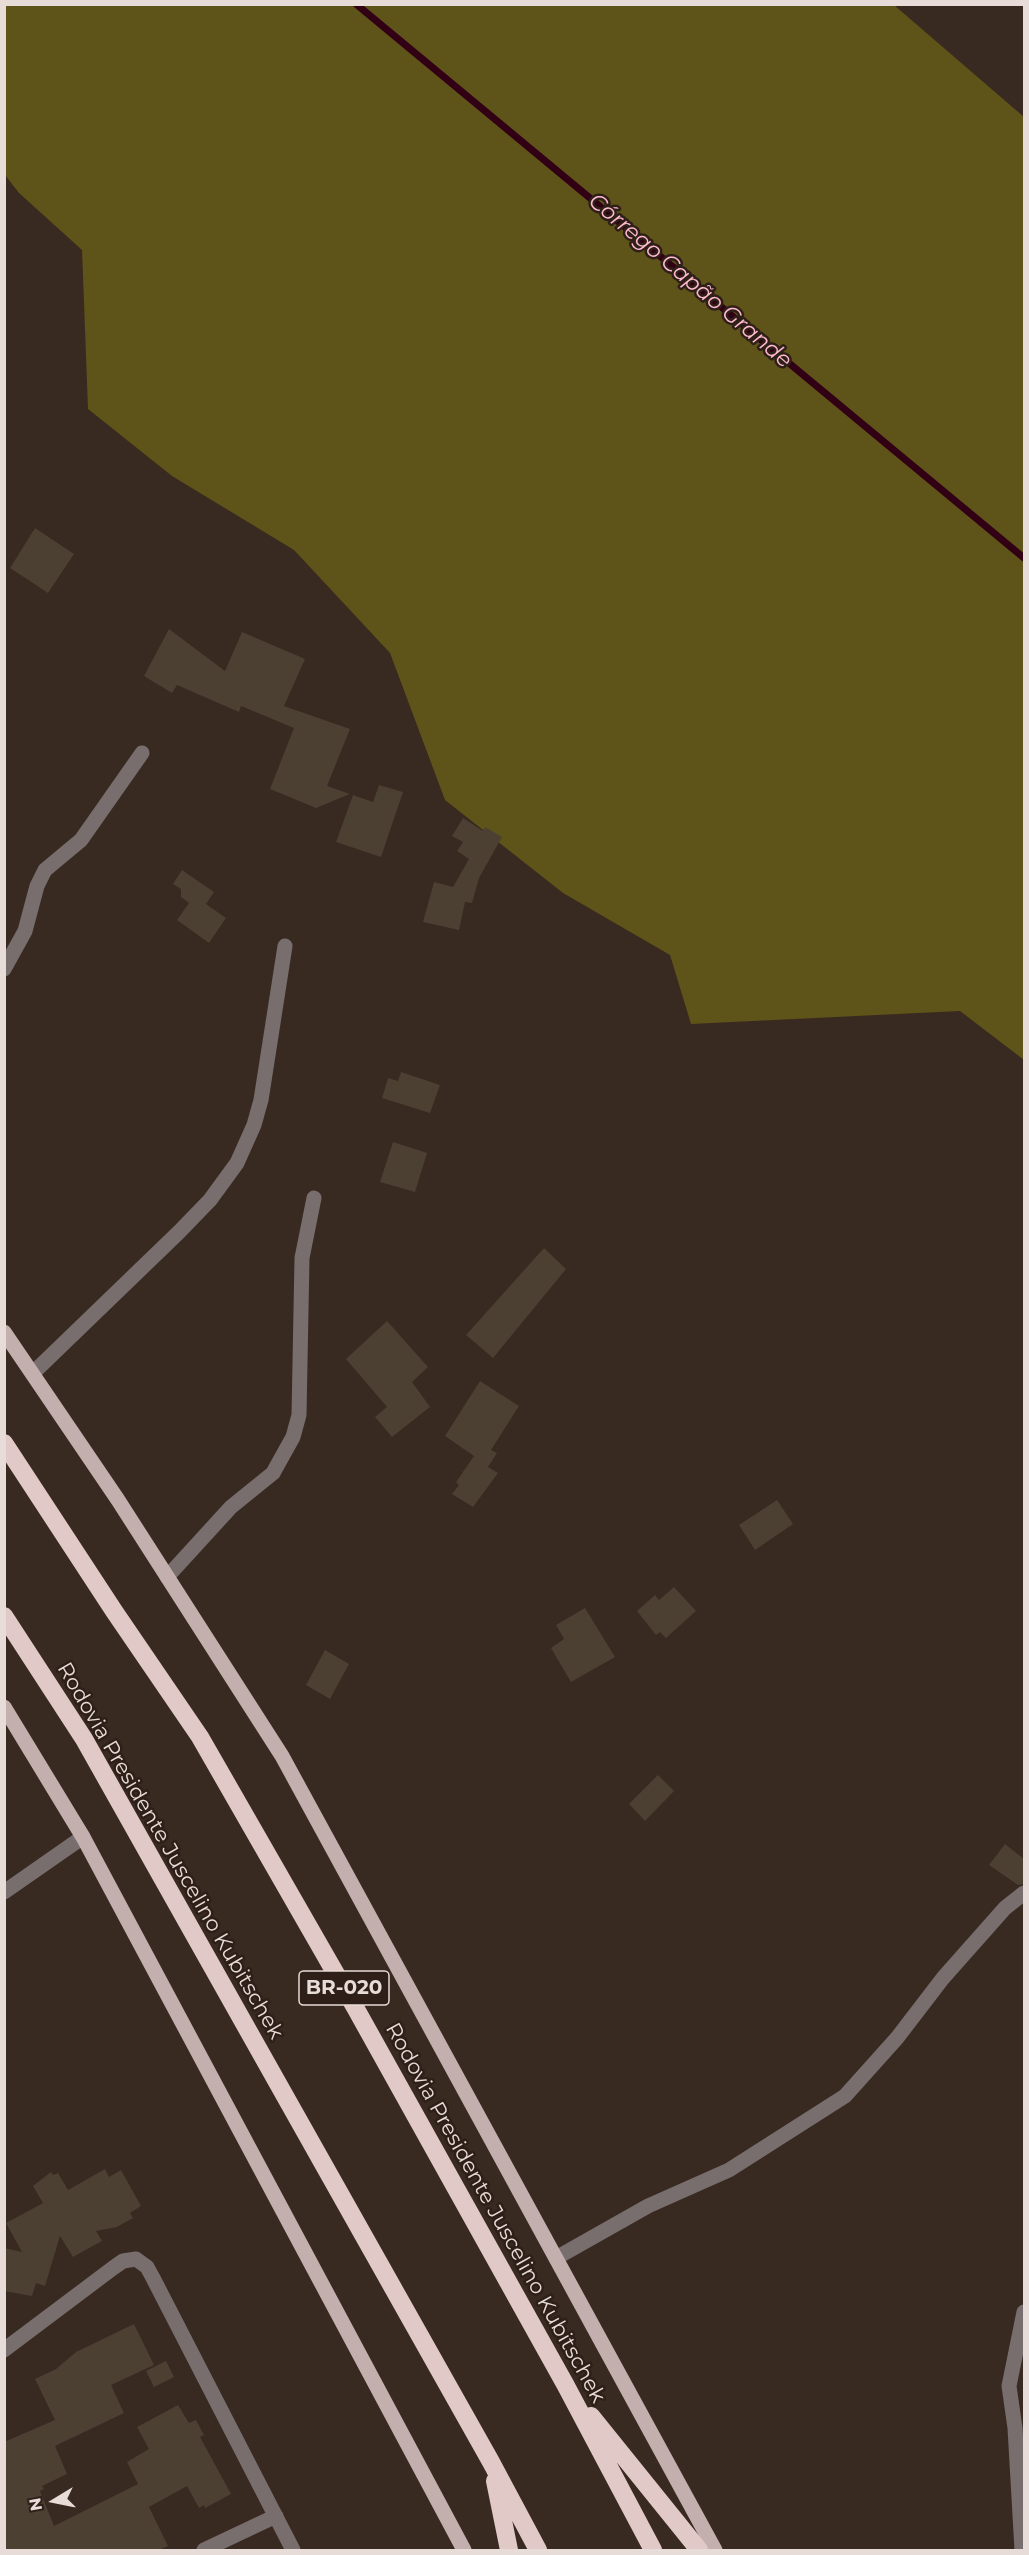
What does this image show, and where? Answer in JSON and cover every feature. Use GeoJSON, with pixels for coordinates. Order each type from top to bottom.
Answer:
{"type":"FeatureCollection","features":[{"type":"Feature","properties":{"kind":"highway","name":"Rodovia Presidente Juscelino Kubitschek"},"geometry":{"type":"LineString","coordinates":[[4,1443],[200,1737],[356,2009],[565,2384],[653,2550]]}},
{"type":"Feature","properties":{"kind":"highway","name":"Rodovia Presidente Juscelino Kubitschek"},"geometry":{"type":"LineString","coordinates":[[4,1616],[84,1739],[491,2462],[538,2550]]}},
{"type":"Feature","properties":{"kind":"highway"},"geometry":{"type":"LineString","coordinates":[[565,2384],[699,2550]]}},
{"type":"Feature","properties":{"kind":"highway"},"geometry":{"type":"LineString","coordinates":[[491,2462],[509,2550]]}},
{"type":"Feature","properties":{"kind":"main road"},"geometry":{"type":"LineString","coordinates":[[4,1332],[167,1577],[282,1756],[715,2550]]}},
{"type":"Feature","properties":{"kind":"main road"},"geometry":{"type":"LineString","coordinates":[[4,1707],[83,1837],[464,2550]]}},
{"type":"Feature","properties":{"kind":"street"},"geometry":{"type":"LineString","coordinates":[[4,969],[25,931],[37,886],[45,870],[81,840],[142,753]]}},
{"type":"Feature","properties":{"kind":"street"},"geometry":{"type":"LineString","coordinates":[[33,1373],[179,1232],[210,1200],[237,1163],[254,1125],[261,1100],[285,946]]}},
{"type":"Feature","properties":{"kind":"street"},"geometry":{"type":"LineString","coordinates":[[167,1577],[231,1507],[273,1473],[293,1437],[299,1414],[302,1258],[314,1198]]}},
{"type":"Feature","properties":{"kind":"street"},"geometry":{"type":"LineString","coordinates":[[4,1892],[83,1837]]}},
{"type":"Feature","properties":{"kind":"street"},"geometry":{"type":"LineString","coordinates":[[556,2258],[648,2205],[729,2170],[845,2096],[897,2038],[943,1978],[1005,1908],[1024,1893]]}},
{"type":"Feature","properties":{"kind":"street"},"geometry":{"type":"LineString","coordinates":[[4,2350],[123,2261],[136,2259],[147,2267],[293,2550]]}},
{"type":"Feature","properties":{"kind":"street"},"geometry":{"type":"LineString","coordinates":[[1022,2550],[1015,2428],[1009,2386],[1024,2312]]}},
{"type":"Feature","properties":{"kind":"street"},"geometry":{"type":"LineString","coordinates":[[204,2550],[276,2516]]}},
{"type":"Feature","properties":{"kind":"shaded area"},"geometry":{"type":"Polygon","coordinates":[[[4,5],[894,5],[1024,117],[1024,1060],[960,1011],[691,1024],[670,955],[563,893],[445,800],[390,653],[294,550],[172,476],[88,409],[82,250],[19,193],[5,175],[4,5]]]}},
{"type":"Feature","properties":{"kind":"building"},"geometry":{"type":"Polygon","coordinates":[[[35,528],[74,554],[48,593],[10,568],[35,528]]]}},
{"type":"Feature","properties":{"kind":"building"},"geometry":{"type":"Polygon","coordinates":[[[169,629],[225,671],[242,632],[305,659],[284,706],[350,729],[327,786],[350,794],[316,808],[270,789],[294,728],[241,706],[239,712],[177,685],[172,693],[144,676],[169,629]]]}},
{"type":"Feature","properties":{"kind":"building"},"geometry":{"type":"Polygon","coordinates":[[[379,785],[403,792],[381,857],[336,842],[353,795],[373,802],[379,785]]]}},
{"type":"Feature","properties":{"kind":"building"},"geometry":{"type":"Polygon","coordinates":[[[463,818],[483,831],[485,827],[502,837],[479,878],[472,903],[465,902],[459,930],[423,922],[434,882],[453,887],[469,859],[457,851],[463,842],[452,836],[463,818]]]}},
{"type":"Feature","properties":{"kind":"building"},"geometry":{"type":"Polygon","coordinates":[[[182,870],[214,892],[206,904],[226,918],[209,943],[177,920],[189,903],[181,897],[181,889],[173,884],[182,870]]]}},
{"type":"Feature","properties":{"kind":"building"},"geometry":{"type":"Polygon","coordinates":[[[401,1072],[440,1085],[430,1113],[382,1098],[388,1078],[398,1081],[401,1072]]]}},
{"type":"Feature","properties":{"kind":"building"},"geometry":{"type":"Polygon","coordinates":[[[393,1142],[427,1153],[415,1192],[380,1182],[393,1142]]]}},
{"type":"Feature","properties":{"kind":"building"},"geometry":{"type":"Polygon","coordinates":[[[544,1248],[566,1269],[493,1358],[466,1335],[544,1248]]]}},
{"type":"Feature","properties":{"kind":"building"},"geometry":{"type":"Polygon","coordinates":[[[387,1321],[428,1367],[412,1382],[430,1407],[392,1437],[375,1417],[387,1407],[346,1359],[387,1321]]]}},
{"type":"Feature","properties":{"kind":"building"},"geometry":{"type":"Polygon","coordinates":[[[480,1381],[519,1406],[491,1450],[497,1453],[488,1467],[498,1473],[473,1507],[452,1494],[459,1485],[456,1482],[474,1456],[445,1436],[480,1381]]]}},
{"type":"Feature","properties":{"kind":"building"},"geometry":{"type":"Polygon","coordinates":[[[777,1500],[793,1524],[755,1550],[739,1525],[777,1500]]]}},
{"type":"Feature","properties":{"kind":"building"},"geometry":{"type":"Polygon","coordinates":[[[674,1587],[696,1611],[666,1638],[660,1632],[656,1635],[637,1611],[655,1595],[659,1600],[674,1587]]]}},
{"type":"Feature","properties":{"kind":"building"},"geometry":{"type":"Polygon","coordinates":[[[585,1608],[615,1657],[571,1682],[551,1648],[564,1639],[556,1625],[585,1608]]]}},
{"type":"Feature","properties":{"kind":"building"},"geometry":{"type":"Polygon","coordinates":[[[325,1650],[349,1664],[330,1699],[306,1685],[325,1650]]]}},
{"type":"Feature","properties":{"kind":"building"},"geometry":{"type":"Polygon","coordinates":[[[658,1775],[674,1791],[645,1821],[629,1804],[658,1775]]]}},
{"type":"Feature","properties":{"kind":"building"},"geometry":{"type":"Polygon","coordinates":[[[1005,1844],[1024,1859],[1024,1884],[1018,1885],[989,1865],[1005,1844]]]}},
{"type":"Feature","properties":{"kind":"building"},"geometry":{"type":"Polygon","coordinates":[[[105,2169],[109,2177],[121,2170],[141,2206],[130,2213],[133,2218],[117,2227],[96,2231],[102,2241],[73,2257],[60,2236],[45,2286],[36,2283],[32,2296],[4,2291],[4,2248],[22,2252],[6,2223],[43,2203],[33,2186],[51,2172],[53,2175],[58,2173],[68,2190],[105,2169]]]}},
{"type":"Feature","properties":{"kind":"building"},"geometry":{"type":"Polygon","coordinates":[[[134,2324],[154,2365],[111,2385],[124,2413],[55,2446],[67,2474],[42,2486],[44,2489],[40,2491],[54,2526],[138,2484],[127,2462],[149,2449],[137,2427],[178,2405],[189,2423],[196,2420],[204,2435],[200,2437],[231,2494],[205,2508],[204,2505],[199,2508],[187,2486],[149,2507],[168,2546],[159,2550],[4,2550],[4,2442],[55,2420],[35,2379],[56,2369],[76,2352],[134,2324]]]}},
{"type":"Feature","properties":{"kind":"building"},"geometry":{"type":"Polygon","coordinates":[[[166,2361],[174,2377],[154,2387],[146,2371],[166,2361]]]}},
{"type":"Feature","properties":{"kind":"waterway","name":"Córrego Capão Grande"},"geometry":{"type":"LineString","coordinates":[[356,4],[1024,558]]}}]}
